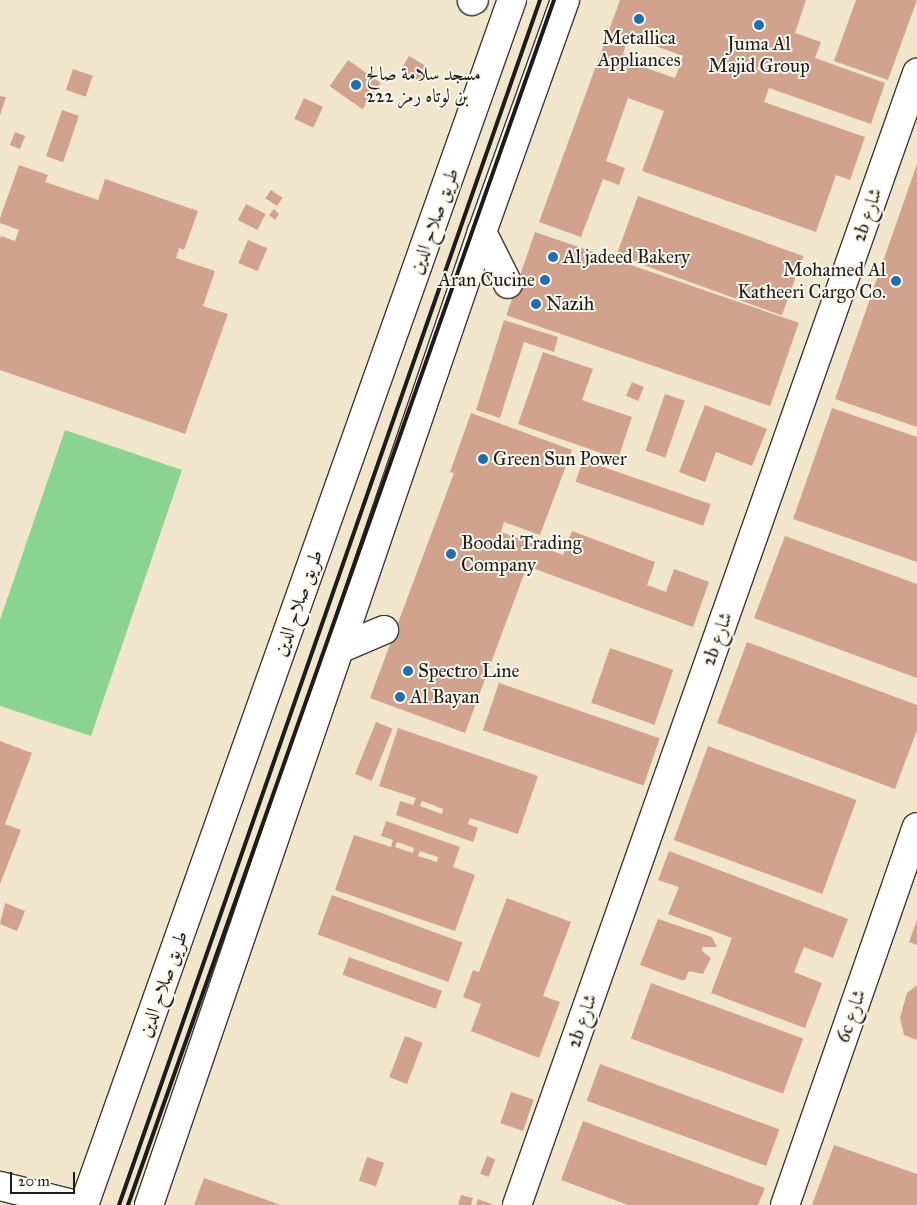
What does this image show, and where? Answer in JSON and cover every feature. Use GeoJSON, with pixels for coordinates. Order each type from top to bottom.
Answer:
{"type":"FeatureCollection","features":[{"type":"Feature","properties":{"kind":"main road","name":"طريق صلاح الدين"},"geometry":{"type":"LineString","coordinates":[[84,1205],[512,0]]}},
{"type":"Feature","properties":{"kind":"main road"},"geometry":{"type":"LineString","coordinates":[[149,1205],[482,232],[565,0]]}},
{"type":"Feature","properties":{"kind":"main road","name":"2b شارع"},"geometry":{"type":"LineString","coordinates":[[517,1205],[917,73]]}},
{"type":"Feature","properties":{"kind":"main road"},"geometry":{"type":"LineString","coordinates":[[482,232],[508,284]]}},
{"type":"Feature","properties":{"kind":"main road"},"geometry":{"type":"LineString","coordinates":[[339,649],[384,630]]}},
{"type":"Feature","properties":{"kind":"main road","name":"6c شارع"},"geometry":{"type":"LineString","coordinates":[[785,1205],[917,827]]}},
{"type":"Feature","properties":{"kind":"main road"},"geometry":{"type":"LineString","coordinates":[[14,1194],[77,1205]]}},
{"type":"Feature","properties":{"kind":"green space"},"geometry":{"type":"Polygon","coordinates":[[[65,430],[182,470],[91,736],[0,706],[0,620],[65,430]]]}},
{"type":"Feature","properties":{"kind":"building"},"geometry":{"type":"Polygon","coordinates":[[[620,0],[806,0],[795,33],[821,42],[815,58],[885,83],[871,124],[769,88],[764,102],[865,137],[850,180],[836,175],[816,232],[642,171],[664,111],[628,98],[606,161],[625,168],[619,185],[603,179],[581,237],[539,222],[620,0]],[[627,41],[623,54],[642,60],[640,66],[675,78],[683,56],[645,42],[643,46],[627,41]]]}},
{"type":"Feature","properties":{"kind":"building"},"geometry":{"type":"Polygon","coordinates":[[[856,0],[917,0],[888,80],[834,61],[856,0]]]}},
{"type":"Feature","properties":{"kind":"building"},"geometry":{"type":"Polygon","coordinates":[[[409,56],[427,67],[418,81],[400,71],[409,56]]]}},
{"type":"Feature","properties":{"kind":"building","name":"مسجد سلامة صالح بن لوتاه رمز 222"},"geometry":{"type":"Polygon","coordinates":[[[348,60],[381,83],[362,109],[330,86],[348,60]]]}},
{"type":"Feature","properties":{"kind":"building"},"geometry":{"type":"Polygon","coordinates":[[[73,69],[93,76],[86,97],[66,90],[73,69]]]}},
{"type":"Feature","properties":{"kind":"building"},"geometry":{"type":"Polygon","coordinates":[[[0,96],[6,97],[0,115],[0,96]]]}},
{"type":"Feature","properties":{"kind":"building"},"geometry":{"type":"Polygon","coordinates":[[[304,98],[323,107],[313,128],[294,119],[304,98]]]}},
{"type":"Feature","properties":{"kind":"building"},"geometry":{"type":"Polygon","coordinates":[[[62,110],[79,116],[63,162],[46,156],[62,110]]]}},
{"type":"Feature","properties":{"kind":"building"},"geometry":{"type":"Polygon","coordinates":[[[15,132],[25,136],[20,149],[10,145],[15,132]]]}},
{"type":"Feature","properties":{"kind":"building","name":"Mohamed Al Katheeri Cargo Co."},"geometry":{"type":"Polygon","coordinates":[[[917,164],[917,427],[835,399],[917,164]]]}},
{"type":"Feature","properties":{"kind":"building"},"geometry":{"type":"Polygon","coordinates":[[[19,165],[48,175],[45,182],[98,200],[105,179],[198,211],[184,250],[179,248],[176,258],[215,271],[203,306],[228,314],[185,434],[0,370],[0,239],[1,236],[15,241],[19,230],[0,223],[0,218],[19,165]]]}},
{"type":"Feature","properties":{"kind":"building"},"geometry":{"type":"Polygon","coordinates":[[[271,190],[283,198],[277,206],[265,198],[271,190]]]}},
{"type":"Feature","properties":{"kind":"building"},"geometry":{"type":"Polygon","coordinates":[[[638,196],[803,256],[782,315],[616,255],[638,196]]]}},
{"type":"Feature","properties":{"kind":"building"},"geometry":{"type":"Polygon","coordinates":[[[246,204],[266,214],[257,230],[238,220],[246,204]]]}},
{"type":"Feature","properties":{"kind":"building"},"geometry":{"type":"Polygon","coordinates":[[[274,209],[279,214],[275,220],[269,215],[274,209]]]}},
{"type":"Feature","properties":{"kind":"building"},"geometry":{"type":"Polygon","coordinates":[[[535,232],[799,323],[770,406],[506,315],[535,232]]]}},
{"type":"Feature","properties":{"kind":"building"},"geometry":{"type":"Polygon","coordinates":[[[248,240],[267,248],[258,271],[238,263],[248,240]]]}},
{"type":"Feature","properties":{"kind":"building"},"geometry":{"type":"Polygon","coordinates":[[[504,320],[558,337],[554,352],[524,342],[500,418],[476,410],[504,320]]]}},
{"type":"Feature","properties":{"kind":"building"},"geometry":{"type":"Polygon","coordinates":[[[543,352],[593,369],[582,400],[632,417],[618,459],[518,424],[543,352]]]}},
{"type":"Feature","properties":{"kind":"building"},"geometry":{"type":"Polygon","coordinates":[[[632,382],[644,387],[638,401],[626,396],[632,382]]]}},
{"type":"Feature","properties":{"kind":"building"},"geometry":{"type":"Polygon","coordinates":[[[665,394],[685,401],[665,458],[645,451],[665,394]]]}},
{"type":"Feature","properties":{"kind":"building"},"geometry":{"type":"Polygon","coordinates":[[[705,405],[767,429],[752,466],[716,452],[705,482],[679,472],[705,405]]]}},
{"type":"Feature","properties":{"kind":"building"},"geometry":{"type":"Polygon","coordinates":[[[832,408],[917,437],[917,562],[793,519],[832,408]]]}},
{"type":"Feature","properties":{"kind":"building"},"geometry":{"type":"Polygon","coordinates":[[[471,413],[572,450],[540,535],[504,522],[501,532],[563,555],[572,531],[655,562],[647,585],[666,592],[674,569],[709,582],[693,627],[527,566],[465,733],[370,698],[454,473],[450,472],[471,413]]]}},
{"type":"Feature","properties":{"kind":"building"},"geometry":{"type":"Polygon","coordinates":[[[583,460],[711,504],[703,526],[576,482],[583,460]]]}},
{"type":"Feature","properties":{"kind":"building"},"geometry":{"type":"Polygon","coordinates":[[[785,536],[917,584],[917,678],[754,618],[785,536]]]}},
{"type":"Feature","properties":{"kind":"building"},"geometry":{"type":"Polygon","coordinates":[[[747,642],[917,705],[917,730],[895,789],[717,723],[747,642]]]}},
{"type":"Feature","properties":{"kind":"building"},"geometry":{"type":"Polygon","coordinates":[[[610,648],[673,670],[654,725],[591,703],[610,648]]]}},
{"type":"Feature","properties":{"kind":"building"},"geometry":{"type":"Polygon","coordinates":[[[499,683],[660,738],[643,786],[483,730],[499,683]]]}},
{"type":"Feature","properties":{"kind":"building"},"geometry":{"type":"Polygon","coordinates":[[[376,722],[393,729],[372,781],[355,774],[376,722]]]}},
{"type":"Feature","properties":{"kind":"building"},"geometry":{"type":"Polygon","coordinates":[[[398,728],[538,776],[518,834],[470,818],[468,824],[478,828],[473,842],[396,815],[400,801],[413,805],[416,798],[379,786],[398,728]],[[422,801],[420,806],[442,814],[443,809],[422,801]]]}},
{"type":"Feature","properties":{"kind":"building"},"geometry":{"type":"Polygon","coordinates":[[[0,741],[32,753],[5,824],[21,830],[0,884],[0,741]]]}},
{"type":"Feature","properties":{"kind":"building"},"geometry":{"type":"Polygon","coordinates":[[[708,746],[856,800],[822,894],[674,840],[708,746]]]}},
{"type":"Feature","properties":{"kind":"building"},"geometry":{"type":"Polygon","coordinates":[[[386,821],[460,847],[453,867],[475,875],[455,931],[335,890],[354,835],[391,847],[393,840],[381,836],[386,821]],[[397,842],[395,847],[413,853],[414,848],[397,842]],[[420,851],[418,856],[437,862],[438,857],[420,851]]]}},
{"type":"Feature","properties":{"kind":"building"},"geometry":{"type":"Polygon","coordinates":[[[669,851],[848,919],[833,958],[804,947],[794,972],[822,983],[805,1028],[711,993],[732,938],[668,914],[679,887],[658,880],[669,851]]]}},
{"type":"Feature","properties":{"kind":"building"},"geometry":{"type":"Polygon","coordinates":[[[332,895],[463,943],[448,982],[318,934],[332,895]]]}},
{"type":"Feature","properties":{"kind":"building"},"geometry":{"type":"Polygon","coordinates":[[[507,898],[571,922],[543,996],[560,1002],[539,1058],[471,1031],[481,1004],[463,997],[473,970],[479,972],[507,898]]]}},
{"type":"Feature","properties":{"kind":"building"},"geometry":{"type":"Polygon","coordinates":[[[5,903],[25,911],[17,931],[0,924],[5,903]]]}},
{"type":"Feature","properties":{"kind":"building"},"geometry":{"type":"Polygon","coordinates":[[[658,919],[712,937],[717,947],[702,947],[702,951],[711,958],[703,974],[689,971],[685,980],[681,980],[640,965],[658,919]]]}},
{"type":"Feature","properties":{"kind":"building"},"geometry":{"type":"Polygon","coordinates":[[[917,920],[917,945],[909,942],[917,920]]]}},
{"type":"Feature","properties":{"kind":"building"},"geometry":{"type":"Polygon","coordinates":[[[349,957],[442,991],[436,1009],[343,975],[349,957]]]}},
{"type":"Feature","properties":{"kind":"building"},"geometry":{"type":"Polygon","coordinates":[[[651,983],[803,1038],[783,1094],[631,1038],[651,983]]]}},
{"type":"Feature","properties":{"kind":"building"},"geometry":{"type":"Polygon","coordinates":[[[917,985],[917,1040],[904,1035],[900,1018],[907,993],[917,985]]]}},
{"type":"Feature","properties":{"kind":"building"},"geometry":{"type":"Polygon","coordinates":[[[405,1036],[423,1043],[407,1084],[389,1077],[405,1036]]]}},
{"type":"Feature","properties":{"kind":"building"},"geometry":{"type":"Polygon","coordinates":[[[600,1064],[779,1129],[766,1166],[587,1101],[600,1064]]]}},
{"type":"Feature","properties":{"kind":"building"},"geometry":{"type":"Polygon","coordinates":[[[511,1092],[534,1100],[523,1131],[500,1123],[511,1092]]]}},
{"type":"Feature","properties":{"kind":"building"},"geometry":{"type":"Polygon","coordinates":[[[583,1121],[765,1188],[758,1205],[628,1205],[561,1180],[583,1121]]]}},
{"type":"Feature","properties":{"kind":"building"},"geometry":{"type":"Polygon","coordinates":[[[834,1145],[917,1174],[917,1205],[812,1205],[834,1145]]]}},
{"type":"Feature","properties":{"kind":"building"},"geometry":{"type":"Polygon","coordinates":[[[487,1156],[495,1159],[489,1177],[480,1174],[487,1156]]]}},
{"type":"Feature","properties":{"kind":"building"},"geometry":{"type":"Polygon","coordinates":[[[367,1157],[384,1163],[376,1186],[359,1181],[367,1157]]]}},
{"type":"Feature","properties":{"kind":"building"},"geometry":{"type":"Polygon","coordinates":[[[204,1178],[281,1205],[194,1205],[204,1178]]]}},
{"type":"Feature","properties":{"kind":"building"},"geometry":{"type":"Polygon","coordinates":[[[461,1195],[473,1198],[471,1205],[458,1205],[461,1195]]]}},
{"type":"Feature","properties":{"kind":"building"},"geometry":{"type":"Polygon","coordinates":[[[478,1199],[494,1205],[476,1205],[478,1199]]]}},
{"type":"Feature","properties":{"kind":"railway"},"geometry":{"type":"LineString","coordinates":[[119,1205],[540,0]]}},
{"type":"Feature","properties":{"kind":"railway"},"geometry":{"type":"LineString","coordinates":[[128,1205],[554,0]]}},
{"type":"Feature","properties":{"kind":"place","name":"Metallica Appliances"},"geometry":{"type":"Point","coordinates":[639,19]}},
{"type":"Feature","properties":{"kind":"place","name":"Juma Al Majid Group"},"geometry":{"type":"Point","coordinates":[759,25]}},
{"type":"Feature","properties":{"kind":"place","name":"مسجد سلامة صالح بن لوتاه رمز 222"},"geometry":{"type":"Point","coordinates":[356,85]}},
{"type":"Feature","properties":{"kind":"place","name":"Al jadeed Bakery"},"geometry":{"type":"Point","coordinates":[553,257]}},
{"type":"Feature","properties":{"kind":"place","name":"Aran Cucine"},"geometry":{"type":"Point","coordinates":[545,280]}},
{"type":"Feature","properties":{"kind":"place","name":"Mohamed Al Katheeri Cargo Co."},"geometry":{"type":"Point","coordinates":[896,281]}},
{"type":"Feature","properties":{"kind":"place","name":"Nazih"},"geometry":{"type":"Point","coordinates":[536,304]}},
{"type":"Feature","properties":{"kind":"place","name":"Green Sun Power"},"geometry":{"type":"Point","coordinates":[483,459]}},
{"type":"Feature","properties":{"kind":"place","name":"Boodai Trading Company"},"geometry":{"type":"Point","coordinates":[451,554]}},
{"type":"Feature","properties":{"kind":"place","name":"Spectro Line"},"geometry":{"type":"Point","coordinates":[408,671]}},
{"type":"Feature","properties":{"kind":"place","name":"Al Bayan"},"geometry":{"type":"Point","coordinates":[400,697]}}]}
